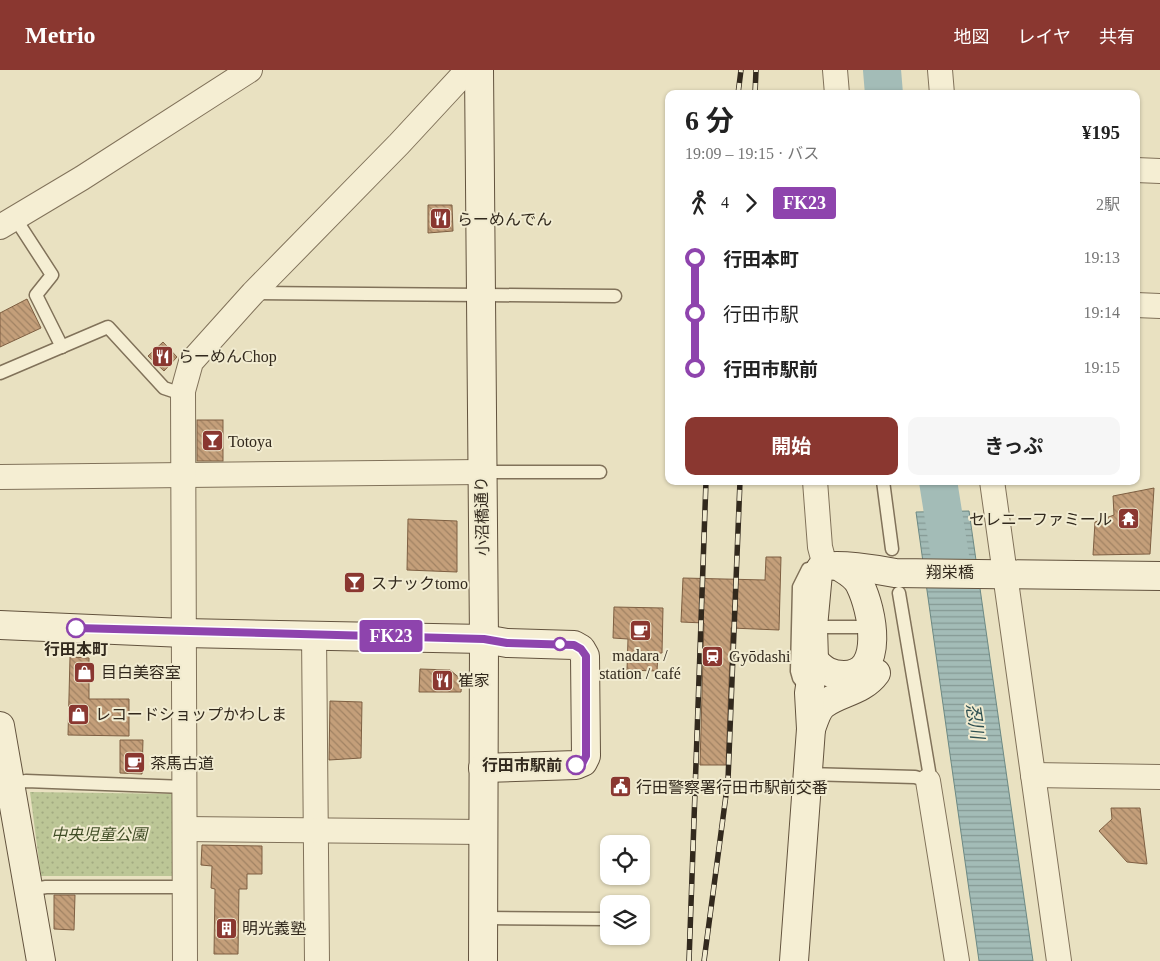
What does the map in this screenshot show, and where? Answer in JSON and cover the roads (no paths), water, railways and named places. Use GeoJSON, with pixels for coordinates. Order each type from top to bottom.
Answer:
{"type":"FeatureCollection","features":[{"type":"Feature","properties":{"kind":"street"},"geometry":{"type":"LineString","coordinates":[[7,223],[82,178],[250,70]]}},
{"type":"Feature","properties":{"kind":"street"},"geometry":{"type":"LineString","coordinates":[[186,961],[183,391],[190,362],[253,293],[399,144],[462,76],[471,70]]}},
{"type":"Feature","properties":{"kind":"street","name":"小沼橋通り"},"geometry":{"type":"LineString","coordinates":[[479,70],[484,639],[483,961]]}},
{"type":"Feature","properties":{"kind":"street"},"geometry":{"type":"LineString","coordinates":[[835,70],[837,90]]}},
{"type":"Feature","properties":{"kind":"street"},"geometry":{"type":"LineString","coordinates":[[940,70],[942,90]]}},
{"type":"Feature","properties":{"kind":"street"},"geometry":{"type":"LineString","coordinates":[[1140,170],[1160,171]]}},
{"type":"Feature","properties":{"kind":"street"},"geometry":{"type":"LineString","coordinates":[[1140,305],[1160,306]]}},
{"type":"Feature","properties":{"kind":"street"},"geometry":{"type":"LineString","coordinates":[[0,477],[482,472]]}},
{"type":"Feature","properties":{"kind":"street"},"geometry":{"type":"LineString","coordinates":[[814,485],[820,547],[829,567]]}},
{"type":"Feature","properties":{"kind":"street"},"geometry":{"type":"LineString","coordinates":[[992,485],[1002,573],[1059,961]]}},
{"type":"Feature","properties":{"kind":"street"},"geometry":{"type":"LineString","coordinates":[[794,961],[811,729],[809,693],[814,660],[806,627],[818,573],[829,567],[850,573],[860,585],[870,625],[880,654],[878,670],[870,681],[823,705],[811,729]]}},
{"type":"Feature","properties":{"kind":"street","name":"翔栄橋"},"geometry":{"type":"LineString","coordinates":[[829,567],[897,572],[1160,576]]}},
{"type":"Feature","properties":{"kind":"street"},"geometry":{"type":"LineString","coordinates":[[814,660],[824,671],[838,675],[858,673],[868,662],[873,590],[897,572]]}},
{"type":"Feature","properties":{"kind":"street"},"geometry":{"type":"LineString","coordinates":[[0,625],[184,633],[314,634],[484,639],[507,643],[574,645],[581,649],[586,656],[586,756],[583,762],[576,765],[483,768]]}},
{"type":"Feature","properties":{"kind":"street"},"geometry":{"type":"LineString","coordinates":[[314,634],[317,961]]}},
{"type":"Feature","properties":{"kind":"street"},"geometry":{"type":"LineString","coordinates":[[0,726],[41,961]]}},
{"type":"Feature","properties":{"kind":"street"},"geometry":{"type":"LineString","coordinates":[[1033,775],[1160,777]]}},
{"type":"Feature","properties":{"kind":"street"},"geometry":{"type":"LineString","coordinates":[[928,780],[957,961]]}},
{"type":"Feature","properties":{"kind":"street"},"geometry":{"type":"LineString","coordinates":[[185,830],[483,832]]}},
{"type":"Feature","properties":{"kind":"lane"},"geometry":{"type":"LineString","coordinates":[[7,223],[52,276],[36,295],[62,347]]}},
{"type":"Feature","properties":{"kind":"lane"},"geometry":{"type":"LineString","coordinates":[[253,293],[615,296]]}},
{"type":"Feature","properties":{"kind":"lane"},"geometry":{"type":"LineString","coordinates":[[0,373],[108,327],[164,388],[173,391],[183,391]]}},
{"type":"Feature","properties":{"kind":"lane"},"geometry":{"type":"LineString","coordinates":[[482,472],[600,472]]}},
{"type":"Feature","properties":{"kind":"lane"},"geometry":{"type":"LineString","coordinates":[[807,774],[915,777],[928,780],[929,771],[884,485]]}},
{"type":"Feature","properties":{"kind":"lane"},"geometry":{"type":"LineString","coordinates":[[809,693],[798,678],[797,671],[806,627],[870,625]]}},
{"type":"Feature","properties":{"kind":"lane"},"geometry":{"type":"LineString","coordinates":[[10,784],[26,781],[185,786]]}},
{"type":"Feature","properties":{"kind":"lane"},"geometry":{"type":"LineString","coordinates":[[28,890],[46,887],[185,887]]}},
{"type":"Feature","properties":{"kind":"lane"},"geometry":{"type":"LineString","coordinates":[[483,918],[600,918]]}},
{"type":"Feature","properties":{"kind":"water"},"geometry":{"type":"Polygon","coordinates":[[[969,511],[1033,961],[979,961],[916,512],[969,511]]]}},
{"type":"Feature","properties":{"kind":"waterway","name":"忍川"},"geometry":{"type":"LineString","coordinates":[[882,70],[884,90]]}},
{"type":"Feature","properties":{"kind":"waterway","name":"忍川"},"geometry":{"type":"LineString","coordinates":[[939,485],[951,563]]}},
{"type":"Feature","properties":{"kind":"railway"},"geometry":{"type":"LineString","coordinates":[[738,90],[741,70]]}},
{"type":"Feature","properties":{"kind":"railway"},"geometry":{"type":"LineString","coordinates":[[755,90],[756,70]]}},
{"type":"Feature","properties":{"kind":"railway"},"geometry":{"type":"LineString","coordinates":[[689,961],[706,485]]}},
{"type":"Feature","properties":{"kind":"railway"},"geometry":{"type":"LineString","coordinates":[[704,961],[728,780],[740,485]]}},
{"type":"Feature","properties":{"kind":"place","name":"らーめんでん"},"geometry":{"type":"Point","coordinates":[441,219]}},
{"type":"Feature","properties":{"kind":"place","name":"らーめんChop"},"geometry":{"type":"Point","coordinates":[162,356]}},
{"type":"Feature","properties":{"kind":"place","name":"Totoya"},"geometry":{"type":"Point","coordinates":[212,441]}},
{"type":"Feature","properties":{"kind":"place","name":"セレニーファミール"},"geometry":{"type":"Point","coordinates":[1128,519]}},
{"type":"Feature","properties":{"kind":"place","name":"スナックtomo"},"geometry":{"type":"Point","coordinates":[355,583]}},
{"type":"Feature","properties":{"kind":"place","name":"行田本町"},"geometry":{"type":"Point","coordinates":[76,628]}},
{"type":"Feature","properties":{"kind":"place","name":"madara / station / café"},"geometry":{"type":"Point","coordinates":[640,631]}},
{"type":"Feature","properties":{"kind":"place","name":"Gyōdashi"},"geometry":{"type":"Point","coordinates":[713,656]}},
{"type":"Feature","properties":{"kind":"place","name":"目白美容室"},"geometry":{"type":"Point","coordinates":[85,672]}},
{"type":"Feature","properties":{"kind":"place","name":"崔家"},"geometry":{"type":"Point","coordinates":[442,680]}},
{"type":"Feature","properties":{"kind":"place","name":"レコードショップかわしま"},"geometry":{"type":"Point","coordinates":[79,714]}},
{"type":"Feature","properties":{"kind":"place","name":"茶馬古道"},"geometry":{"type":"Point","coordinates":[134,763]}},
{"type":"Feature","properties":{"kind":"place","name":"行田市駅前"},"geometry":{"type":"Point","coordinates":[576,765]}},
{"type":"Feature","properties":{"kind":"place","name":"行田警察署行田市駅前交番"},"geometry":{"type":"Point","coordinates":[620,787]}},
{"type":"Feature","properties":{"kind":"place","name":"明光義塾"},"geometry":{"type":"Point","coordinates":[226,928]}},
{"type":"Feature","properties":{"kind":"park label","name":"中央児童公園"},"geometry":{"type":"Point","coordinates":[99,834]}}]}
